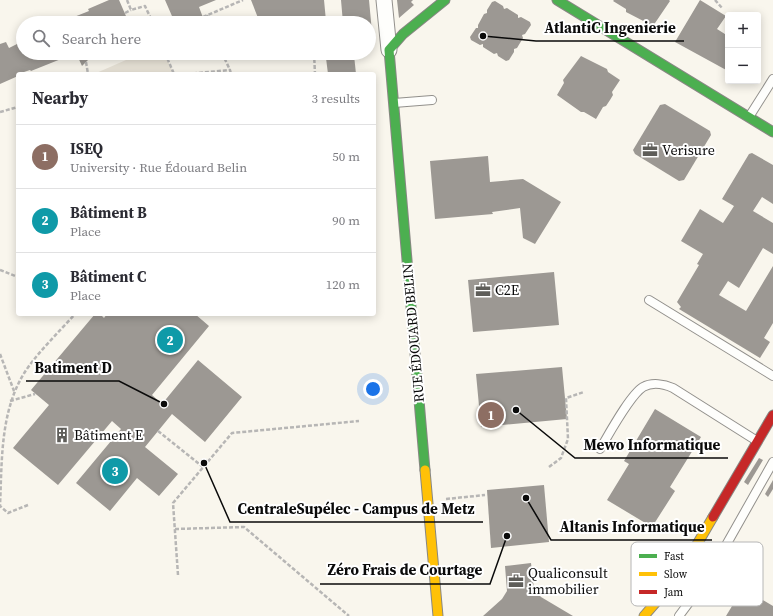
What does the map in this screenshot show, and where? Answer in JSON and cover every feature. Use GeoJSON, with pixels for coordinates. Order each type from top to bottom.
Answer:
{"type":"FeatureCollection","features":[{"type":"Feature","properties":{"kind":"street","name":"RUE ÉDOUARD BELIN"},"geometry":{"type":"LineString","coordinates":[[384,0],[438,616]]}},
{"type":"Feature","properties":{"kind":"street"},"geometry":{"type":"LineString","coordinates":[[389,50],[404,34],[445,0]]}},
{"type":"Feature","properties":{"kind":"street"},"geometry":{"type":"LineString","coordinates":[[557,0],[576,8],[773,132]]}},
{"type":"Feature","properties":{"kind":"street"},"geometry":{"type":"LineString","coordinates":[[699,542],[773,415]]}},
{"type":"Feature","properties":{"kind":"street"},"geometry":{"type":"LineString","coordinates":[[644,616],[654,612],[658,606]]}},
{"type":"Feature","properties":{"kind":"lane"},"geometry":{"type":"LineString","coordinates":[[749,118],[773,79]]}},
{"type":"Feature","properties":{"kind":"lane"},"geometry":{"type":"LineString","coordinates":[[393,103],[432,100]]}},
{"type":"Feature","properties":{"kind":"lane"},"geometry":{"type":"LineString","coordinates":[[649,300],[773,376]]}},
{"type":"Feature","properties":{"kind":"lane"},"geometry":{"type":"LineString","coordinates":[[600,449],[634,395],[644,387],[654,384],[665,384],[673,388],[758,441]]}},
{"type":"Feature","properties":{"kind":"lane"},"geometry":{"type":"LineString","coordinates":[[728,542],[773,462]]}},
{"type":"Feature","properties":{"kind":"lane"},"geometry":{"type":"LineString","coordinates":[[679,616],[686,606]]}},
{"type":"Feature","properties":{"kind":"path"},"geometry":{"type":"LineString","coordinates":[[127,0],[131,10]]}},
{"type":"Feature","properties":{"kind":"path"},"geometry":{"type":"LineString","coordinates":[[207,15],[243,0]]}},
{"type":"Feature","properties":{"kind":"path"},"geometry":{"type":"LineString","coordinates":[[714,0],[722,8]]}},
{"type":"Feature","properties":{"kind":"path"},"geometry":{"type":"LineString","coordinates":[[125,13],[146,6],[150,16]]}},
{"type":"Feature","properties":{"kind":"path"},"geometry":{"type":"LineString","coordinates":[[168,60],[173,72]]}},
{"type":"Feature","properties":{"kind":"path"},"geometry":{"type":"LineString","coordinates":[[208,72],[230,70],[225,60]]}},
{"type":"Feature","properties":{"kind":"path"},"geometry":{"type":"LineString","coordinates":[[314,60],[315,72]]}},
{"type":"Feature","properties":{"kind":"path"},"geometry":{"type":"LineString","coordinates":[[86,62],[88,72]]}},
{"type":"Feature","properties":{"kind":"path"},"geometry":{"type":"LineString","coordinates":[[0,112],[16,108]]}},
{"type":"Feature","properties":{"kind":"path"},"geometry":{"type":"LineString","coordinates":[[0,270],[16,277]]}},
{"type":"Feature","properties":{"kind":"path"},"geometry":{"type":"LineString","coordinates":[[28,506],[8,513],[0,506],[3,429],[10,401],[23,374],[73,316]]}},
{"type":"Feature","properties":{"kind":"path"},"geometry":{"type":"LineString","coordinates":[[0,354],[14,392]]}},
{"type":"Feature","properties":{"kind":"path"},"geometry":{"type":"LineString","coordinates":[[549,467],[561,458],[568,439],[566,398],[584,392]]}},
{"type":"Feature","properties":{"kind":"path"},"geometry":{"type":"LineString","coordinates":[[10,401],[35,394]]}},
{"type":"Feature","properties":{"kind":"path"},"geometry":{"type":"LineString","coordinates":[[178,575],[173,503],[232,433],[359,421]]}},
{"type":"Feature","properties":{"kind":"path"},"geometry":{"type":"LineString","coordinates":[[158,430],[203,467]]}},
{"type":"Feature","properties":{"kind":"path"},"geometry":{"type":"LineString","coordinates":[[428,501],[486,495]]}},
{"type":"Feature","properties":{"kind":"path"},"geometry":{"type":"LineString","coordinates":[[175,529],[244,527],[349,616]]}},
{"type":"Feature","properties":{"kind":"shaded area"},"geometry":{"type":"Polygon","coordinates":[[[126,60],[167,60],[173,72],[99,72],[126,60]]]}},
{"type":"Feature","properties":{"kind":"building"},"geometry":{"type":"Polygon","coordinates":[[[109,0],[119,0],[126,16],[76,16],[89,11],[88,9],[109,0]]]}},
{"type":"Feature","properties":{"kind":"building"},"geometry":{"type":"Polygon","coordinates":[[[165,0],[216,0],[199,7],[202,16],[172,16],[165,0]]]}},
{"type":"Feature","properties":{"kind":"building"},"geometry":{"type":"Polygon","coordinates":[[[251,0],[324,0],[326,16],[257,16],[251,0]]]}},
{"type":"Feature","properties":{"kind":"building"},"geometry":{"type":"Polygon","coordinates":[[[341,0],[369,0],[370,16],[342,16],[341,0]]]}},
{"type":"Feature","properties":{"kind":"building"},"geometry":{"type":"Polygon","coordinates":[[[397,0],[413,0],[411,2],[414,5],[399,18],[397,0]]]}},
{"type":"Feature","properties":{"kind":"building"},"geometry":{"type":"Polygon","coordinates":[[[700,0],[725,15],[717,29],[725,34],[725,69],[675,42],[700,0]]]}},
{"type":"Feature","properties":{"kind":"building"},"geometry":{"type":"Polygon","coordinates":[[[495,1],[503,6],[504,9],[507,8],[518,15],[518,18],[521,17],[530,22],[531,25],[525,34],[522,35],[523,38],[517,48],[514,49],[514,52],[509,60],[506,61],[498,56],[497,53],[494,54],[483,47],[483,44],[480,45],[471,40],[470,37],[476,28],[478,28],[478,25],[484,14],[487,13],[487,10],[492,2],[495,1]]]}},
{"type":"Feature","properties":{"kind":"building"},"geometry":{"type":"Polygon","coordinates":[[[613,1],[670,1],[653,26],[626,12],[626,9],[613,1]]]}},
{"type":"Feature","properties":{"kind":"building"},"geometry":{"type":"Polygon","coordinates":[[[6,42],[9,48],[16,44],[16,60],[58,60],[31,71],[16,72],[16,77],[0,84],[0,44],[6,42]]]}},
{"type":"Feature","properties":{"kind":"building"},"geometry":{"type":"Polygon","coordinates":[[[581,56],[607,69],[608,72],[620,80],[612,92],[613,95],[610,100],[606,106],[603,107],[596,119],[584,112],[581,112],[557,95],[564,83],[563,80],[581,56]]]}},
{"type":"Feature","properties":{"kind":"building"},"geometry":{"type":"Polygon","coordinates":[[[79,60],[88,60],[82,66],[79,60]]]}},
{"type":"Feature","properties":{"kind":"building"},"geometry":{"type":"Polygon","coordinates":[[[326,60],[355,60],[356,72],[328,72],[326,60]]]}},
{"type":"Feature","properties":{"kind":"building"},"geometry":{"type":"Polygon","coordinates":[[[665,104],[710,131],[711,135],[684,180],[679,181],[635,154],[633,150],[660,105],[665,104]]]}},
{"type":"Feature","properties":{"kind":"building"},"geometry":{"type":"Polygon","coordinates":[[[752,153],[773,165],[773,204],[762,197],[753,211],[773,223],[773,254],[763,248],[739,288],[728,281],[719,295],[746,311],[773,266],[773,323],[764,338],[770,342],[760,358],[679,309],[681,307],[677,302],[699,265],[697,264],[703,254],[681,241],[700,209],[723,223],[734,206],[722,199],[749,154],[752,153]]]}},
{"type":"Feature","properties":{"kind":"building"},"geometry":{"type":"Polygon","coordinates":[[[488,156],[490,182],[523,179],[561,202],[535,244],[523,238],[520,208],[492,212],[493,214],[435,219],[430,161],[488,156]]]}},
{"type":"Feature","properties":{"kind":"building"},"geometry":{"type":"Polygon","coordinates":[[[554,272],[559,325],[473,332],[468,280],[554,272]]]}},
{"type":"Feature","properties":{"kind":"building"},"geometry":{"type":"Polygon","coordinates":[[[93,316],[102,316],[104,318],[106,316],[197,316],[209,326],[152,395],[162,404],[198,360],[242,397],[205,442],[172,414],[145,447],[178,474],[159,496],[137,478],[110,511],[76,483],[121,429],[112,421],[58,485],[13,448],[49,405],[31,390],[93,316]]]}},
{"type":"Feature","properties":{"kind":"building"},"geometry":{"type":"Polygon","coordinates":[[[562,367],[567,419],[481,427],[476,374],[562,367]]]}},
{"type":"Feature","properties":{"kind":"building"},"geometry":{"type":"Polygon","coordinates":[[[655,409],[701,437],[670,487],[675,491],[652,527],[607,500],[629,464],[624,461],[655,409]]]}},
{"type":"Feature","properties":{"kind":"building"},"geometry":{"type":"Polygon","coordinates":[[[759,458],[763,460],[748,485],[744,482],[759,458]]]}},
{"type":"Feature","properties":{"kind":"building"},"geometry":{"type":"Polygon","coordinates":[[[773,480],[773,489],[768,497],[765,494],[773,480]]]}},
{"type":"Feature","properties":{"kind":"building"},"geometry":{"type":"Polygon","coordinates":[[[544,485],[549,542],[491,548],[487,490],[544,485]]]}},
{"type":"Feature","properties":{"kind":"building"},"geometry":{"type":"Polygon","coordinates":[[[531,563],[534,589],[541,597],[573,616],[483,616],[502,599],[507,591],[505,566],[531,563]]]}},
{"type":"Feature","properties":{"kind":"building"},"geometry":{"type":"Polygon","coordinates":[[[763,600],[773,606],[773,616],[726,616],[732,606],[763,606],[763,600]]]}},
{"type":"Feature","properties":{"kind":"traffic: fast"},"geometry":{"type":"LineString","coordinates":[[425,470],[389,50],[403,34],[445,0]]}},
{"type":"Feature","properties":{"kind":"traffic: fast"},"geometry":{"type":"LineString","coordinates":[[557,0],[773,132]]}},
{"type":"Feature","properties":{"kind":"traffic: slow"},"geometry":{"type":"LineString","coordinates":[[425,470],[438,616]]}},
{"type":"Feature","properties":{"kind":"traffic: slow"},"geometry":{"type":"LineString","coordinates":[[698,542],[713,517]]}},
{"type":"Feature","properties":{"kind":"traffic: slow"},"geometry":{"type":"LineString","coordinates":[[644,616],[653,606]]}},
{"type":"Feature","properties":{"kind":"traffic: jam"},"geometry":{"type":"LineString","coordinates":[[713,517],[773,415]]}},
{"type":"Feature","properties":{"kind":"place","name":"AtlantiC Ingenierie"},"geometry":{"type":"Point","coordinates":[483,36]}},
{"type":"Feature","properties":{"kind":"place","name":"Verisure"},"geometry":{"type":"Point","coordinates":[650,150]}},
{"type":"Feature","properties":{"kind":"place","name":"C2E"},"geometry":{"type":"Point","coordinates":[483,290]}},
{"type":"Feature","properties":{"kind":"place","name":"Bâtiment B"},"geometry":{"type":"Point","coordinates":[170,340]}},
{"type":"Feature","properties":{"kind":"place","name":"Batiment D"},"geometry":{"type":"Point","coordinates":[164,404]}},
{"type":"Feature","properties":{"kind":"place","name":"Mewo Informatique"},"geometry":{"type":"Point","coordinates":[516,410]}},
{"type":"Feature","properties":{"kind":"place","name":"ISEQ"},"geometry":{"type":"Point","coordinates":[491,415]}},
{"type":"Feature","properties":{"kind":"place","name":"Bâtiment E"},"geometry":{"type":"Point","coordinates":[62,435]}},
{"type":"Feature","properties":{"kind":"place","name":"CentraleSupélec - Campus de Metz"},"geometry":{"type":"Point","coordinates":[204,463]}},
{"type":"Feature","properties":{"kind":"place","name":"Bâtiment C"},"geometry":{"type":"Point","coordinates":[115,471]}},
{"type":"Feature","properties":{"kind":"place","name":"Altanis Informatique"},"geometry":{"type":"Point","coordinates":[526,498]}},
{"type":"Feature","properties":{"kind":"place","name":"Zéro Frais de Courtage"},"geometry":{"type":"Point","coordinates":[507,536]}},
{"type":"Feature","properties":{"kind":"place","name":"Qualiconsult immobilier"},"geometry":{"type":"Point","coordinates":[516,581]}}]}
